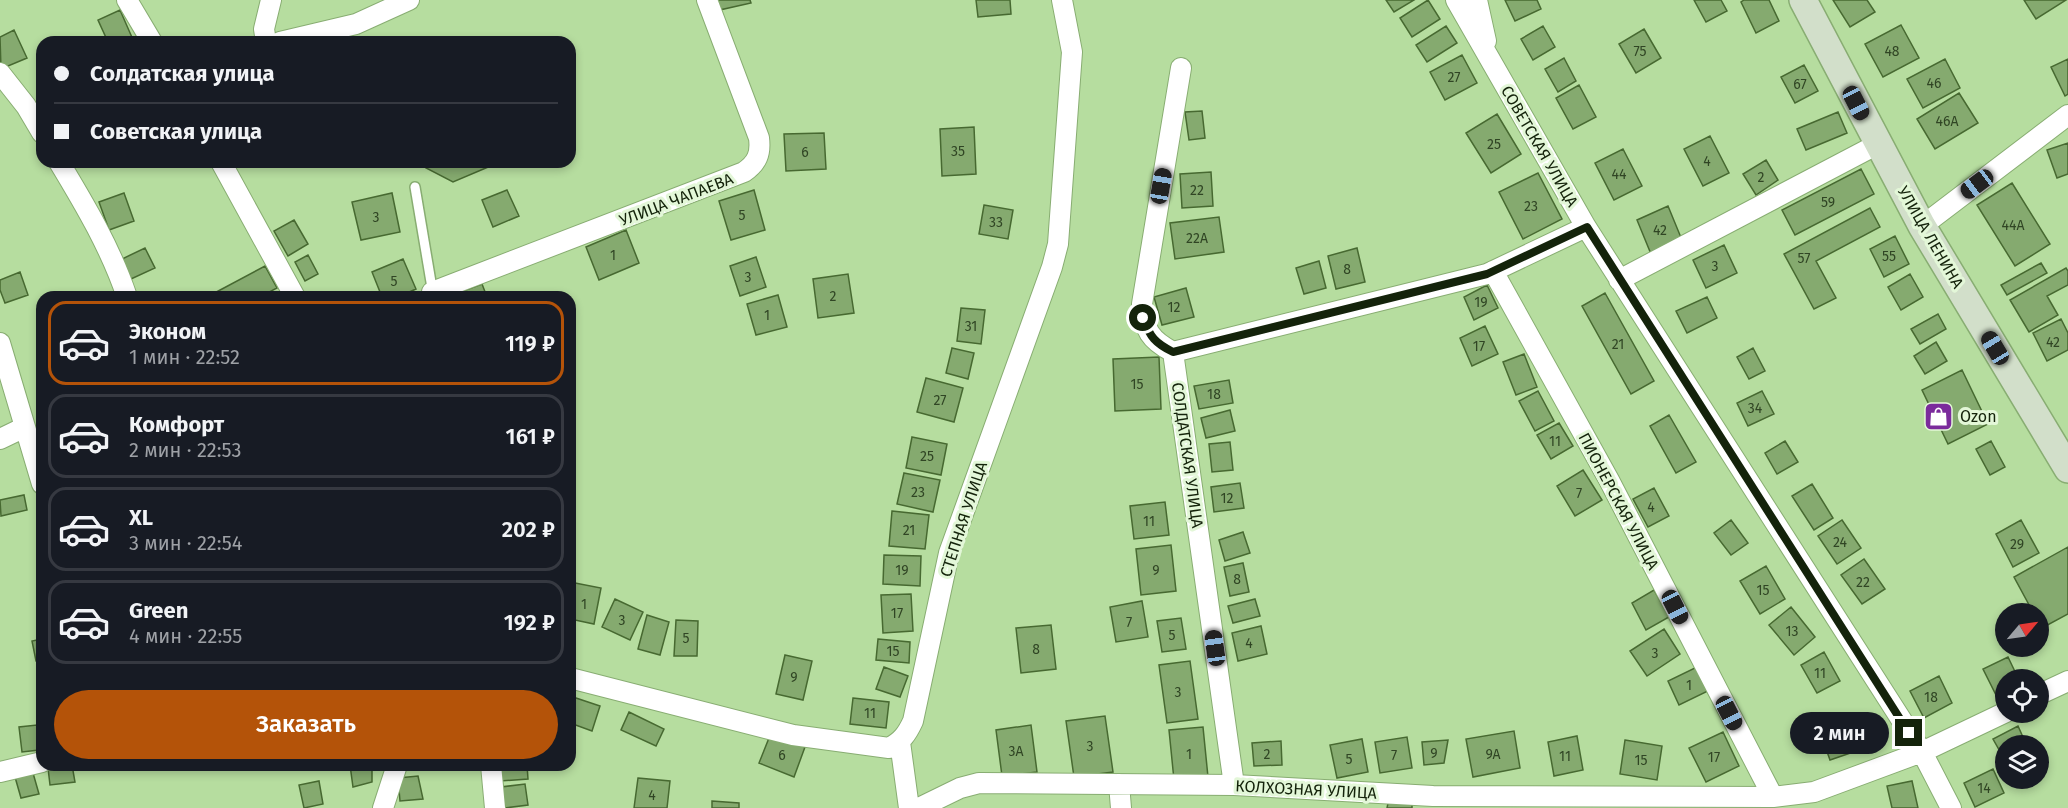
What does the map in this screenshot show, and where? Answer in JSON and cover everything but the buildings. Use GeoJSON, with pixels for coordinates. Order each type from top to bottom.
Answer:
{"type":"FeatureCollection","features":[{"type":"Feature","properties":{"kind":"main road","name":"УЛИЦА ЛЕНИНА"},"geometry":{"type":"LineString","coordinates":[[1803,0],[1922,226],[2068,469]]}},
{"type":"Feature","properties":{"kind":"street"},"geometry":{"type":"LineString","coordinates":[[128,0],[149,36]]}},
{"type":"Feature","properties":{"kind":"street"},"geometry":{"type":"LineString","coordinates":[[265,36],[264,29],[271,0]]}},
{"type":"Feature","properties":{"kind":"street"},"geometry":{"type":"LineString","coordinates":[[305,36],[356,24],[409,0]]}},
{"type":"Feature","properties":{"kind":"street","name":"УЛИЦА ЧАПАЕВА"},"geometry":{"type":"LineString","coordinates":[[443,291],[744,172],[752,166],[758,158],[759,138],[707,0]]}},
{"type":"Feature","properties":{"kind":"street","name":"СТЕПНАЯ УЛИЦА"},"geometry":{"type":"LineString","coordinates":[[900,742],[913,721],[949,553],[1052,267],[1058,244],[1072,52],[1062,0]]}},
{"type":"Feature","properties":{"kind":"street","name":"СОВЕТСКАЯ УЛИЦА"},"geometry":{"type":"LineString","coordinates":[[1456,0],[1619,280],[1922,752],[1951,808]]}},
{"type":"Feature","properties":{"kind":"street"},"geometry":{"type":"LineString","coordinates":[[1477,0],[1489,58]]}},
{"type":"Feature","properties":{"kind":"street"},"geometry":{"type":"LineString","coordinates":[[1182,68],[1142,304],[1143,318],[1149,334],[1161,346],[1173,352],[1493,272],[1587,227]]}},
{"type":"Feature","properties":{"kind":"street"},"geometry":{"type":"LineString","coordinates":[[0,73],[36,123]]}},
{"type":"Feature","properties":{"kind":"street"},"geometry":{"type":"LineString","coordinates":[[1922,226],[2068,115]]}},
{"type":"Feature","properties":{"kind":"street"},"geometry":{"type":"LineString","coordinates":[[1619,280],[1878,144]]}},
{"type":"Feature","properties":{"kind":"street"},"geometry":{"type":"LineString","coordinates":[[63,168],[92,218],[117,268],[125,291]]}},
{"type":"Feature","properties":{"kind":"street"},"geometry":{"type":"LineString","coordinates":[[224,168],[292,291]]}},
{"type":"Feature","properties":{"kind":"street","name":"ПИОНЕРСКАЯ УЛИЦА"},"geometry":{"type":"LineString","coordinates":[[1493,272],[1609,480],[1773,797]]}},
{"type":"Feature","properties":{"kind":"street"},"geometry":{"type":"LineString","coordinates":[[0,343],[36,464]]}},
{"type":"Feature","properties":{"kind":"street","name":"СОЛДАТСКАЯ УЛИЦА"},"geometry":{"type":"LineString","coordinates":[[1173,352],[1234,785]]}},
{"type":"Feature","properties":{"kind":"street"},"geometry":{"type":"LineString","coordinates":[[0,439],[25,427]]}},
{"type":"Feature","properties":{"kind":"street"},"geometry":{"type":"LineString","coordinates":[[576,680],[793,735],[879,748],[889,748],[900,742],[909,808]]}},
{"type":"Feature","properties":{"kind":"street"},"geometry":{"type":"LineString","coordinates":[[2049,690],[2068,681]]}},
{"type":"Feature","properties":{"kind":"street","name":"КОЛХОЗНАЯ УЛИЦА"},"geometry":{"type":"LineString","coordinates":[[919,808],[960,788],[979,783],[1234,785],[1433,802],[1773,797],[1814,792],[1922,752],[1995,716]]}},
{"type":"Feature","properties":{"kind":"street"},"geometry":{"type":"LineString","coordinates":[[0,772],[36,763]]}},
{"type":"Feature","properties":{"kind":"street"},"geometry":{"type":"LineString","coordinates":[[379,807],[394,771]]}},
{"type":"Feature","properties":{"kind":"street"},"geometry":{"type":"LineString","coordinates":[[492,771],[495,808]]}},
{"type":"Feature","properties":{"kind":"street"},"geometry":{"type":"LineString","coordinates":[[1119,784],[1121,808]]}},
{"type":"Feature","properties":{"kind":"lane"},"geometry":{"type":"LineString","coordinates":[[415,187],[432,291]]}},
{"type":"Feature","properties":{"kind":"place","name":"Ozon"},"geometry":{"type":"Point","coordinates":[1939,416]}},
{"type":"Feature","properties":{"kind":"route"},"geometry":{"type":"LineString","coordinates":[[1143,318],[1149,334],[1161,346],[1173,352],[1487,274],[1587,227],[1909,733]]}}]}
